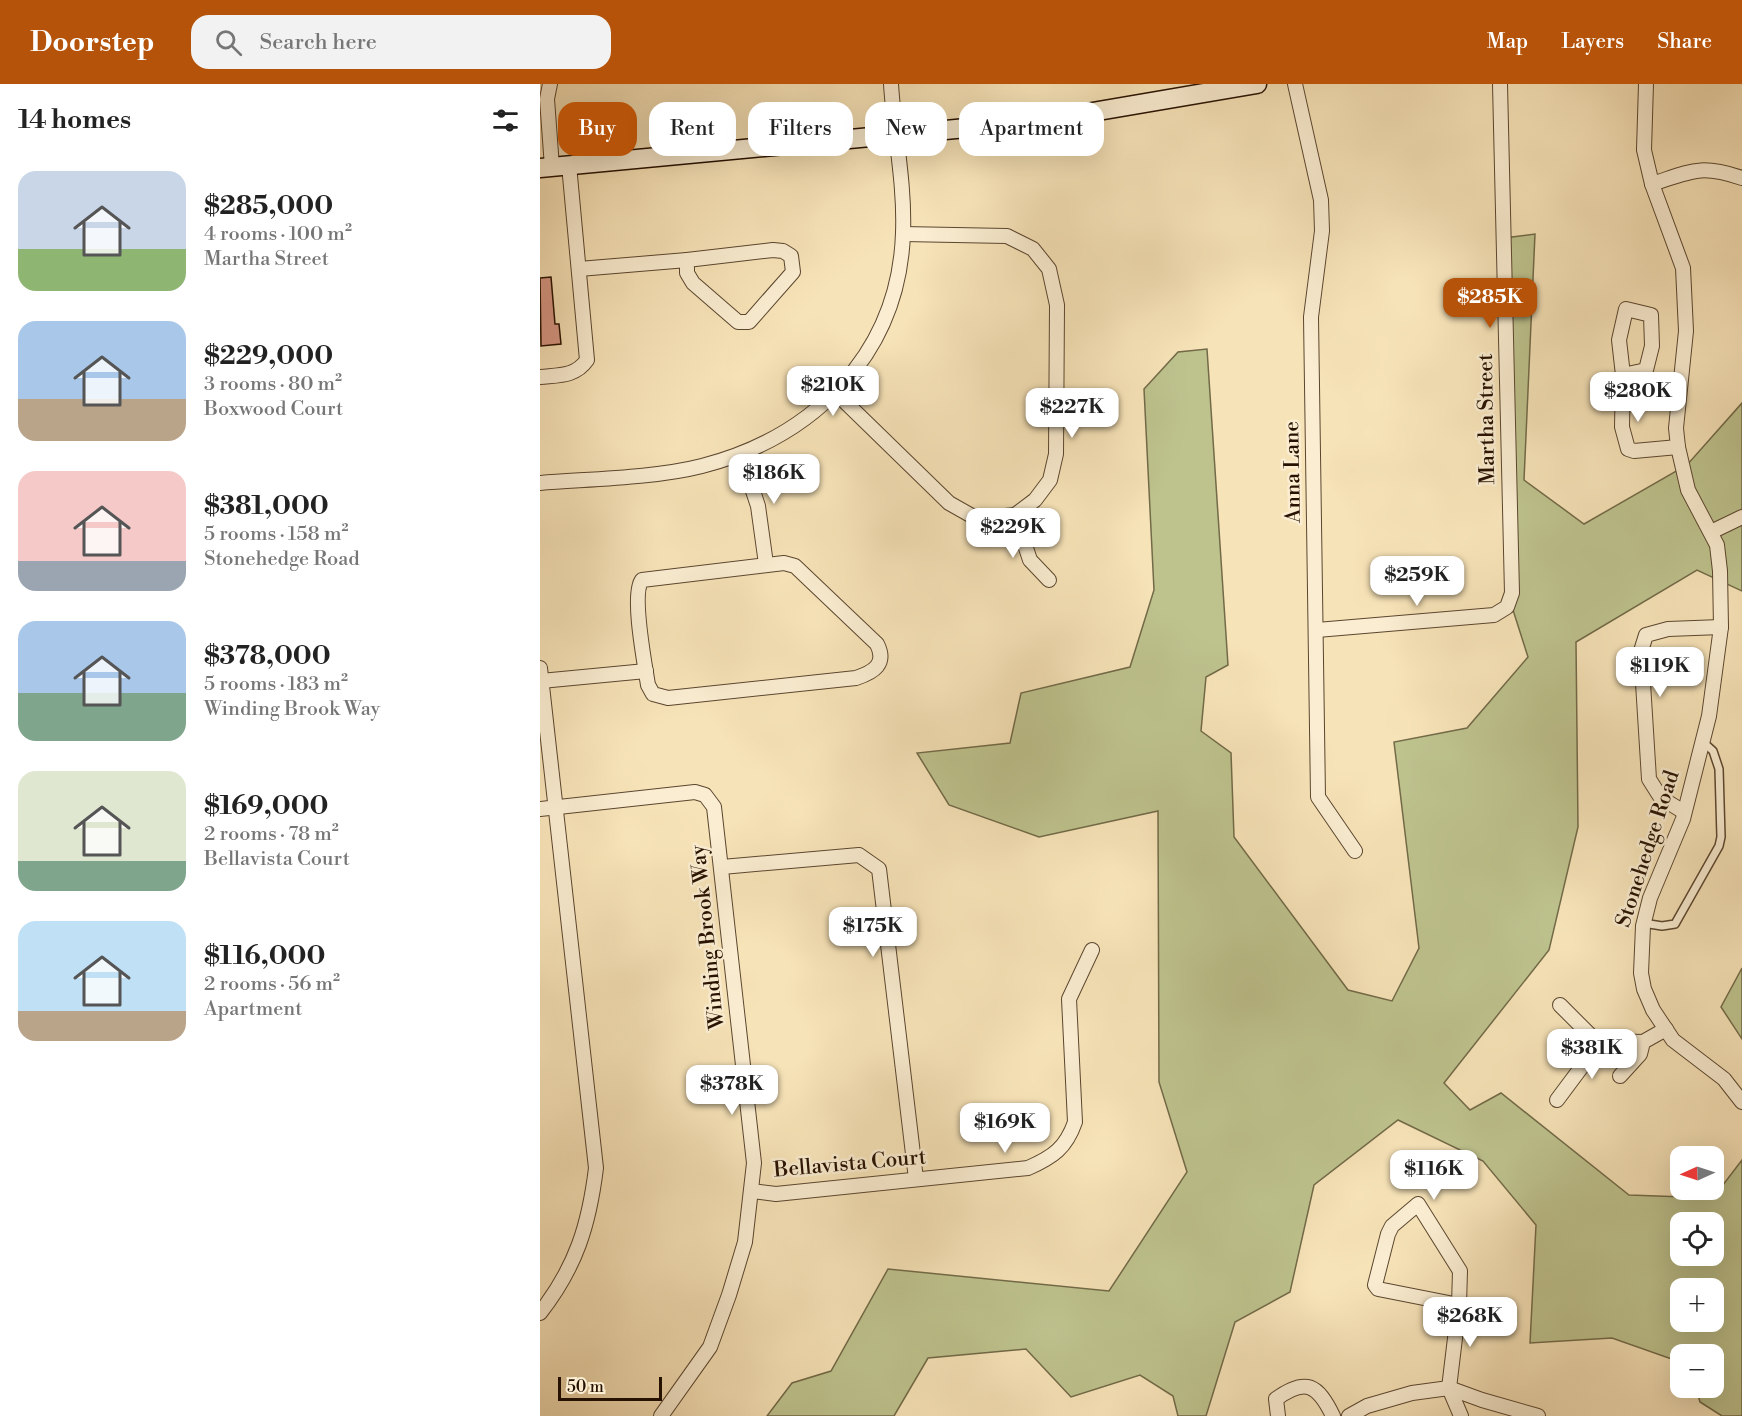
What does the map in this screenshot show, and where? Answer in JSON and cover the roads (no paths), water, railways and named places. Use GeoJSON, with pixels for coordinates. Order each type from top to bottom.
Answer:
{"type":"FeatureCollection","features":[{"type":"Feature","properties":{"kind":"street"},"geometry":{"type":"LineString","coordinates":[[540,377],[570,374],[578,370],[587,360],[579,269],[554,167],[546,99],[550,84]]}},
{"type":"Feature","properties":{"kind":"street"},"geometry":{"type":"LineString","coordinates":[[891,84],[892,102]]}},
{"type":"Feature","properties":{"kind":"street"},"geometry":{"type":"LineString","coordinates":[[947,129],[1063,117],[1257,84]]}},
{"type":"Feature","properties":{"kind":"street","name":"Anna Lane"},"geometry":{"type":"LineString","coordinates":[[1295,84],[1321,200],[1322,231],[1311,317],[1318,797],[1355,851]]}},
{"type":"Feature","properties":{"kind":"street","name":"Martha Street"},"geometry":{"type":"LineString","coordinates":[[1317,630],[1494,615],[1507,607],[1512,593],[1500,84]]}},
{"type":"Feature","properties":{"kind":"street","name":"Stonehedge Road"},"geometry":{"type":"LineString","coordinates":[[1646,84],[1644,150],[1652,184],[1683,268],[1686,331],[1676,428],[1678,447],[1688,490],[1717,545],[1720,571],[1720,627],[1711,706],[1703,742],[1684,812],[1644,923],[1640,957],[1644,989],[1673,1040],[1724,1080],[1742,1102]]}},
{"type":"Feature","properties":{"kind":"street"},"geometry":{"type":"LineString","coordinates":[[554,167],[865,138]]}},
{"type":"Feature","properties":{"kind":"street"},"geometry":{"type":"LineString","coordinates":[[540,483],[672,471],[741,455],[808,418],[836,393],[860,363],[882,323],[896,278],[903,234],[897,156]]}},
{"type":"Feature","properties":{"kind":"street"},"geometry":{"type":"LineString","coordinates":[[1652,184],[1695,170],[1715,169],[1742,178]]}},
{"type":"Feature","properties":{"kind":"street"},"geometry":{"type":"LineString","coordinates":[[836,393],[949,503],[972,516],[986,518],[1015,515],[1044,490],[1050,480],[1056,454],[1057,306],[1049,269],[1033,249],[1007,236],[903,234]]}},
{"type":"Feature","properties":{"kind":"street"},"geometry":{"type":"LineString","coordinates":[[579,269],[783,251],[791,255],[793,272],[756,318],[749,322],[738,321],[693,283],[687,273],[687,260]]}},
{"type":"Feature","properties":{"kind":"street"},"geometry":{"type":"LineString","coordinates":[[1623,375],[1647,370],[1653,332],[1651,315],[1640,310],[1626,309],[1619,340],[1623,375],[1622,427],[1628,449],[1634,451],[1678,447]]}},
{"type":"Feature","properties":{"kind":"street"},"geometry":{"type":"LineString","coordinates":[[741,455],[758,506],[766,564]]}},
{"type":"Feature","properties":{"kind":"street"},"geometry":{"type":"LineString","coordinates":[[1015,515],[1030,560],[1049,580]]}},
{"type":"Feature","properties":{"kind":"street"},"geometry":{"type":"LineString","coordinates":[[1711,532],[1742,517]]}},
{"type":"Feature","properties":{"kind":"street"},"geometry":{"type":"LineString","coordinates":[[784,563],[795,566],[877,644],[881,652],[880,664],[874,673],[856,678],[668,698],[653,694],[646,671],[637,592],[642,580],[766,564],[784,563]]}},
{"type":"Feature","properties":{"kind":"street"},"geometry":{"type":"LineString","coordinates":[[1684,812],[1661,798],[1649,779],[1641,651],[1646,635],[1668,629],[1720,627]]}},
{"type":"Feature","properties":{"kind":"street"},"geometry":{"type":"LineString","coordinates":[[540,1313],[569,1268],[586,1229],[596,1168],[547,809],[541,675],[646,671]]}},
{"type":"Feature","properties":{"kind":"street","name":"Winding Brook Way"},"geometry":{"type":"LineString","coordinates":[[547,809],[684,793],[705,795],[714,807],[754,1163],[752,1191],[745,1242],[710,1347],[661,1416]]}},
{"type":"Feature","properties":{"kind":"street"},"geometry":{"type":"LineString","coordinates":[[722,867],[859,855],[879,869],[916,1179]]}},
{"type":"Feature","properties":{"kind":"street","name":"Bellavista Court"},"geometry":{"type":"LineString","coordinates":[[752,1191],[776,1194],[1028,1168],[1049,1159],[1062,1149],[1075,1122],[1070,999],[1092,950]]}},
{"type":"Feature","properties":{"kind":"street"},"geometry":{"type":"LineString","coordinates":[[1560,1005],[1596,1041],[1643,1042],[1666,1029]]}},
{"type":"Feature","properties":{"kind":"street"},"geometry":{"type":"LineString","coordinates":[[1557,1101],[1601,1041]]}},
{"type":"Feature","properties":{"kind":"street"},"geometry":{"type":"LineString","coordinates":[[1620,1076],[1640,1054],[1643,1042]]}},
{"type":"Feature","properties":{"kind":"street"},"geometry":{"type":"LineString","coordinates":[[1459,1305],[1378,1289],[1375,1285],[1392,1226],[1418,1204],[1460,1271],[1459,1305],[1449,1388],[1461,1416]]}},
{"type":"Feature","properties":{"kind":"street"},"geometry":{"type":"LineString","coordinates":[[1278,1416],[1276,1399],[1288,1390],[1300,1387],[1312,1387],[1323,1395],[1333,1416]]}},
{"type":"Feature","properties":{"kind":"street"},"geometry":{"type":"LineString","coordinates":[[1349,1416],[1367,1406],[1412,1393],[1449,1388],[1538,1416]]}},
{"type":"Feature","properties":{"kind":"lane"},"geometry":{"type":"LineString","coordinates":[[1644,923],[1662,926],[1675,924],[1719,846],[1722,825],[1719,769],[1713,751],[1703,742]]}}]}
